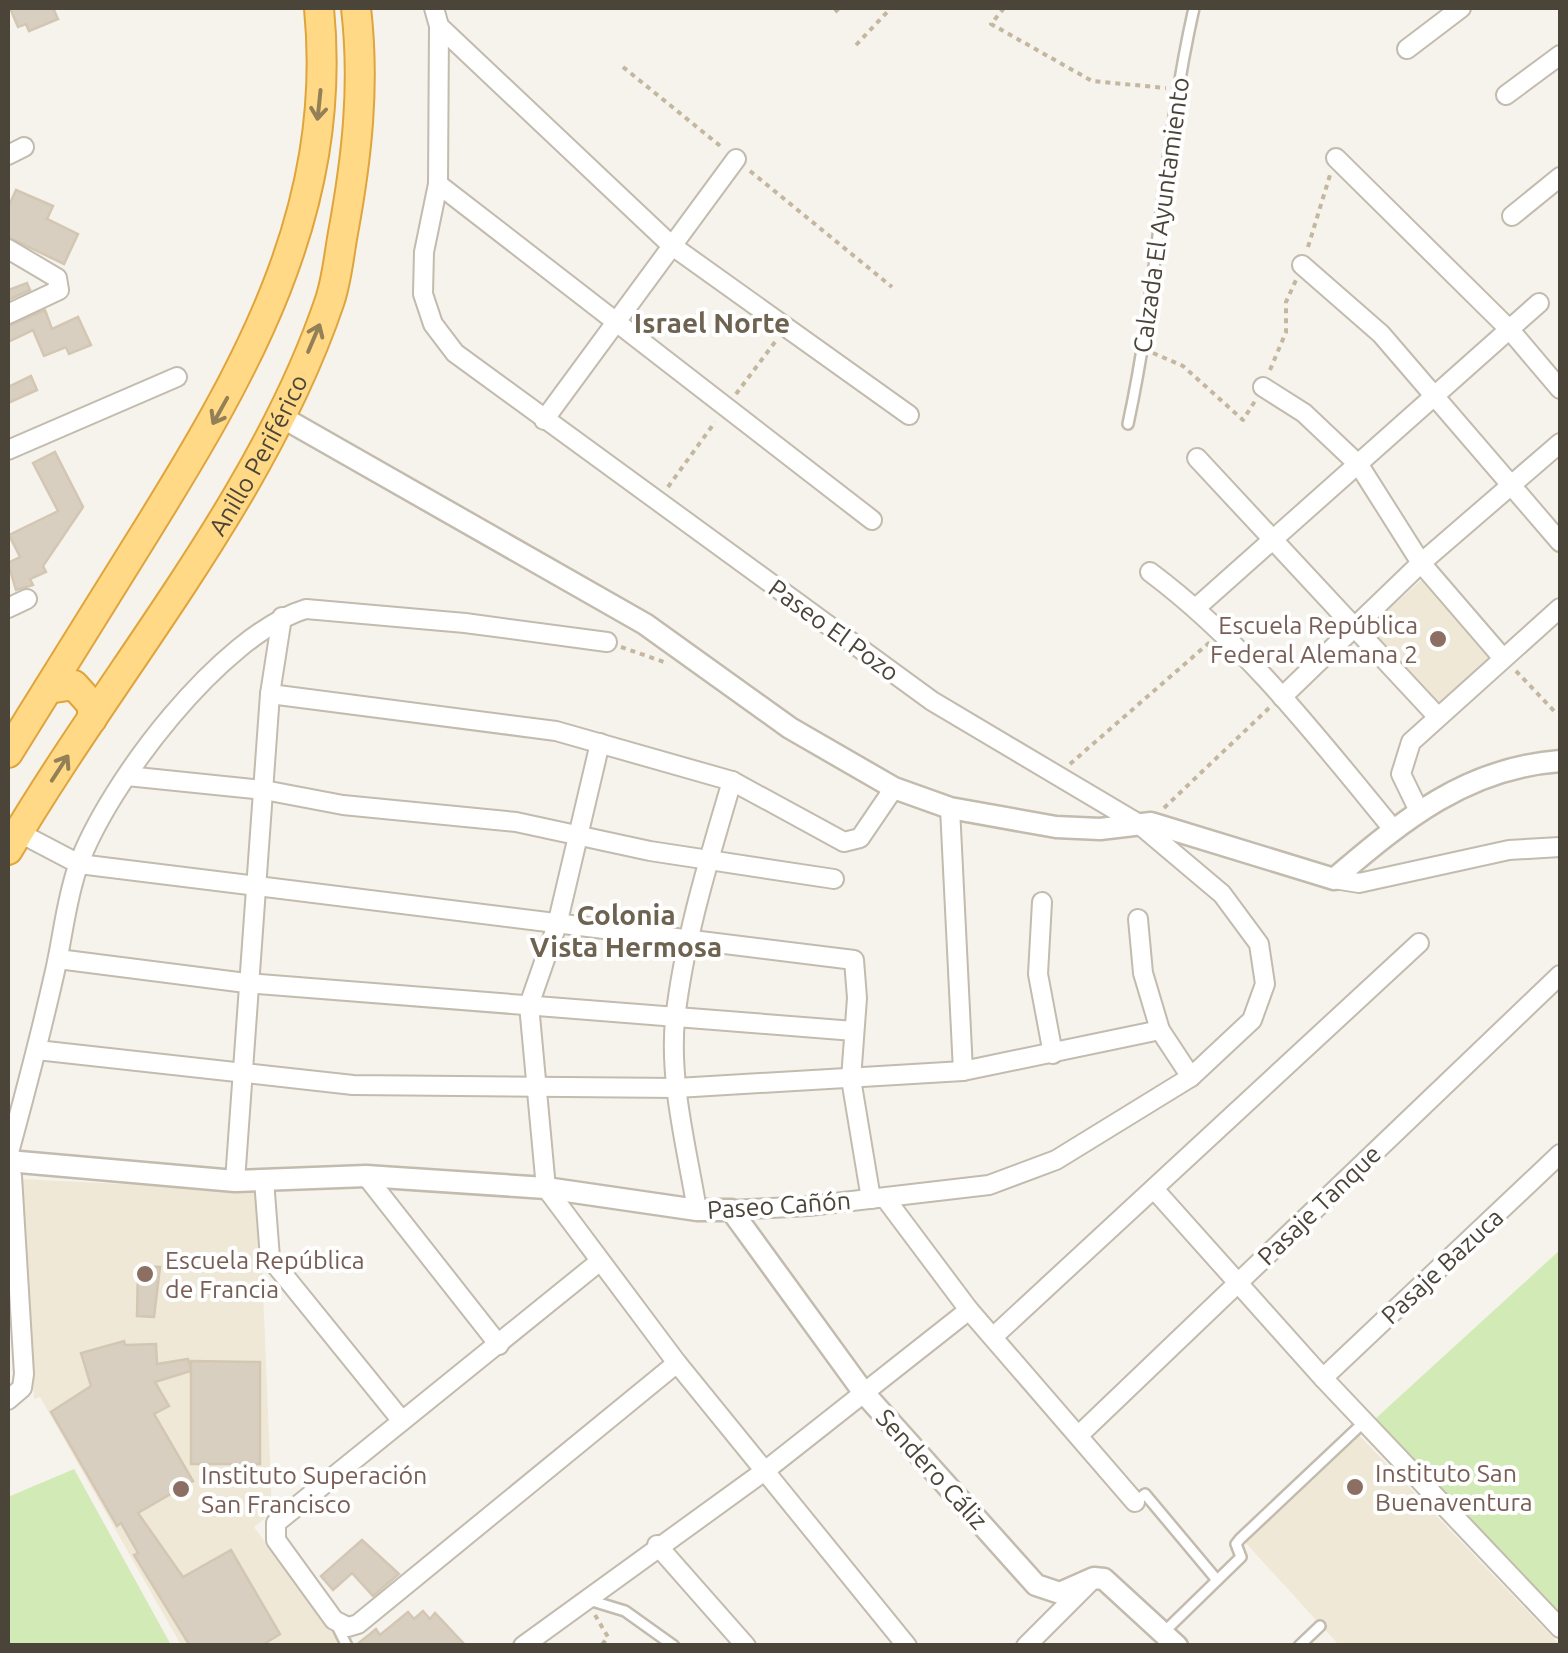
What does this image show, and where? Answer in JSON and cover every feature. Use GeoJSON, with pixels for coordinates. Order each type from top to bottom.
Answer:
{"type":"FeatureCollection","features":[{"type":"Feature","properties":{"kind":"highway","name":"Anillo Periférico"},"geometry":{"type":"LineString","coordinates":[[8,753],[224,406],[277,287],[311,180],[324,61],[319,8]]}},
{"type":"Feature","properties":{"kind":"highway","name":"Anillo Periférico"},"geometry":{"type":"LineString","coordinates":[[13,841],[280,416],[330,299],[349,201],[363,64],[356,8]]}},
{"type":"Feature","properties":{"kind":"highway"},"geometry":{"type":"LineString","coordinates":[[48,689],[74,685],[86,693],[92,719]]}},
{"type":"Feature","properties":{"kind":"street"},"geometry":{"type":"LineString","coordinates":[[1407,49],[1461,8]]}},
{"type":"Feature","properties":{"kind":"street"},"geometry":{"type":"LineString","coordinates":[[436,17],[671,245],[909,415]]}},
{"type":"Feature","properties":{"kind":"street","name":"Paseo El Pozo"},"geometry":{"type":"LineString","coordinates":[[436,17],[438,184],[424,252],[423,294],[432,324],[455,353],[932,701],[1145,823],[1334,879]]}},
{"type":"Feature","properties":{"kind":"street"},"geometry":{"type":"LineString","coordinates":[[1506,95],[1560,54]]}},
{"type":"Feature","properties":{"kind":"street"},"geometry":{"type":"LineString","coordinates":[[1336,158],[1510,330],[1560,389]]}},
{"type":"Feature","properties":{"kind":"street"},"geometry":{"type":"LineString","coordinates":[[544,420],[736,159]]}},
{"type":"Feature","properties":{"kind":"street"},"geometry":{"type":"LineString","coordinates":[[1512,216],[1560,176]]}},
{"type":"Feature","properties":{"kind":"street"},"geometry":{"type":"LineString","coordinates":[[438,184],[872,520]]}},
{"type":"Feature","properties":{"kind":"street"},"geometry":{"type":"LineString","coordinates":[[8,249],[57,278],[59,290],[8,314]]}},
{"type":"Feature","properties":{"kind":"street"},"geometry":{"type":"LineString","coordinates":[[1302,265],[1381,334],[1560,542]]}},
{"type":"Feature","properties":{"kind":"street"},"geometry":{"type":"LineString","coordinates":[[1197,607],[1539,303]]}},
{"type":"Feature","properties":{"kind":"street"},"geometry":{"type":"LineString","coordinates":[[8,450],[177,378]]}},
{"type":"Feature","properties":{"kind":"street"},"geometry":{"type":"LineString","coordinates":[[1263,387],[1304,414],[1359,465],[1421,563],[1502,657]]}},
{"type":"Feature","properties":{"kind":"street"},"geometry":{"type":"LineString","coordinates":[[280,416],[646,624],[790,728],[894,788],[950,808],[1056,827],[1100,829],[1145,823]]}},
{"type":"Feature","properties":{"kind":"street"},"geometry":{"type":"LineString","coordinates":[[1282,696],[1421,563],[1560,443]]}},
{"type":"Feature","properties":{"kind":"street"},"geometry":{"type":"LineString","coordinates":[[1197,458],[1274,536],[1437,716]]}},
{"type":"Feature","properties":{"kind":"street"},"geometry":{"type":"LineString","coordinates":[[1150,572],[1197,607],[1282,696],[1393,829]]}},
{"type":"Feature","properties":{"kind":"street"},"geometry":{"type":"LineString","coordinates":[[8,608],[27,599]]}},
{"type":"Feature","properties":{"kind":"street"},"geometry":{"type":"LineString","coordinates":[[1418,810],[1400,774],[1404,755],[1437,716],[1560,608]]}},
{"type":"Feature","properties":{"kind":"street"},"geometry":{"type":"LineString","coordinates":[[8,1400],[22,1388],[24,1374],[8,1160],[79,864],[126,776],[174,714],[234,652],[282,617],[306,609],[607,642]]}},
{"type":"Feature","properties":{"kind":"street"},"geometry":{"type":"LineString","coordinates":[[235,1180],[246,983],[258,889],[270,694],[282,617]]}},
{"type":"Feature","properties":{"kind":"street"},"geometry":{"type":"LineString","coordinates":[[270,694],[556,731],[732,781],[844,842],[860,838],[894,788]]}},
{"type":"Feature","properties":{"kind":"street"},"geometry":{"type":"LineString","coordinates":[[600,744],[558,925],[529,1005],[546,1188],[677,1363],[904,1645]]}},
{"type":"Feature","properties":{"kind":"street"},"geometry":{"type":"LineString","coordinates":[[1334,879],[1418,810],[1466,782],[1560,761]]}},
{"type":"Feature","properties":{"kind":"street"},"geometry":{"type":"LineString","coordinates":[[126,776],[264,790],[343,805],[516,822],[708,862],[834,880]]}},
{"type":"Feature","properties":{"kind":"street"},"geometry":{"type":"LineString","coordinates":[[697,1210],[678,1088],[676,1016],[708,862],[732,781]]}},
{"type":"Feature","properties":{"kind":"street"},"geometry":{"type":"LineString","coordinates":[[950,808],[963,1071]]}},
{"type":"Feature","properties":{"kind":"street","name":"Paseo Cañón"},"geometry":{"type":"LineString","coordinates":[[8,1160],[235,1180],[366,1176],[546,1188],[697,1210],[878,1198],[988,1185],[1056,1160],[1191,1077],[1252,1020],[1266,984],[1259,944],[1222,894],[1145,823]]}},
{"type":"Feature","properties":{"kind":"street"},"geometry":{"type":"LineString","coordinates":[[13,841],[79,864],[854,960],[851,1079],[878,1198],[968,1310],[1135,1502]]}},
{"type":"Feature","properties":{"kind":"street"},"geometry":{"type":"LineString","coordinates":[[1334,879],[1359,883],[1509,850],[1560,847]]}},
{"type":"Feature","properties":{"kind":"street"},"geometry":{"type":"LineString","coordinates":[[1042,902],[1038,974],[1053,1054]]}},
{"type":"Feature","properties":{"kind":"street"},"geometry":{"type":"LineString","coordinates":[[1138,918],[1143,974],[1160,1030],[1191,1077]]}},
{"type":"Feature","properties":{"kind":"street"},"geometry":{"type":"LineString","coordinates":[[993,1337],[1419,943]]}},
{"type":"Feature","properties":{"kind":"street"},"geometry":{"type":"LineString","coordinates":[[58,959],[246,983],[854,1032]]}},
{"type":"Feature","properties":{"kind":"street","name":"Pasaje Tanque"},"geometry":{"type":"LineString","coordinates":[[1079,1435],[1560,975]]}},
{"type":"Feature","properties":{"kind":"street"},"geometry":{"type":"LineString","coordinates":[[37,1050],[241,1076],[353,1085],[534,1090],[678,1088],[963,1071],[1160,1030]]}},
{"type":"Feature","properties":{"kind":"street","name":"Pasaje Bazuca"},"geometry":{"type":"LineString","coordinates":[[1324,1378],[1560,1154]]}},
{"type":"Feature","properties":{"kind":"street"},"geometry":{"type":"LineString","coordinates":[[366,1176],[499,1344]]}},
{"type":"Feature","properties":{"kind":"street"},"geometry":{"type":"LineString","coordinates":[[264,1180],[270,1258],[402,1421]]}},
{"type":"Feature","properties":{"kind":"street"},"geometry":{"type":"LineString","coordinates":[[1154,1188],[1364,1422],[1560,1628]]}},
{"type":"Feature","properties":{"kind":"street","name":"Sendero Cáliz"},"geometry":{"type":"LineString","coordinates":[[731,1210],[864,1393],[1036,1585],[1060,1592],[1094,1578]]}},
{"type":"Feature","properties":{"kind":"street"},"geometry":{"type":"LineString","coordinates":[[599,1262],[273,1529],[276,1540],[334,1620],[348,1627],[358,1624],[677,1363]]}},
{"type":"Feature","properties":{"kind":"street"},"geometry":{"type":"LineString","coordinates":[[523,1646],[657,1545],[766,1470],[968,1310]]}},
{"type":"Feature","properties":{"kind":"street"},"geometry":{"type":"LineString","coordinates":[[657,1545],[746,1646]]}},
{"type":"Feature","properties":{"kind":"street"},"geometry":{"type":"LineString","coordinates":[[1026,1646],[1094,1578],[1115,1585],[1172,1642]]}},
{"type":"Feature","properties":{"kind":"lane","name":"Calzada El Ayuntamiento"},"geometry":{"type":"LineString","coordinates":[[1128,424],[1144,350],[1175,90],[1194,8]]}},
{"type":"Feature","properties":{"kind":"lane"},"geometry":{"type":"LineString","coordinates":[[1172,1642],[1217,1580],[1242,1557],[1236,1544],[1240,1539],[1364,1422]]}},
{"type":"Feature","properties":{"kind":"lane"},"geometry":{"type":"LineString","coordinates":[[1135,1502],[1144,1494],[1217,1580]]}},
{"type":"Feature","properties":{"kind":"lane"},"geometry":{"type":"LineString","coordinates":[[584,1598],[625,1611],[674,1646]]}},
{"type":"Feature","properties":{"kind":"lane"},"geometry":{"type":"LineString","coordinates":[[334,1620],[347,1646]]}},
{"type":"Feature","properties":{"kind":"lane"},"geometry":{"type":"LineString","coordinates":[[1298,1646],[1320,1626]]}},
{"type":"Feature","properties":{"kind":"path"},"geometry":{"type":"LineString","coordinates":[[856,46],[890,8]]}},
{"type":"Feature","properties":{"kind":"path"},"geometry":{"type":"LineString","coordinates":[[1004,8],[991,24],[1092,81],[1175,90]]}},
{"type":"Feature","properties":{"kind":"path"},"geometry":{"type":"LineString","coordinates":[[622,67],[892,287]]}},
{"type":"Feature","properties":{"kind":"path"},"geometry":{"type":"LineString","coordinates":[[1144,350],[1184,366],[1243,420],[1263,387],[1286,332],[1286,302],[1336,158]]}},
{"type":"Feature","properties":{"kind":"path"},"geometry":{"type":"LineString","coordinates":[[1058,774],[1221,632]]}},
{"type":"Feature","properties":{"kind":"path"},"geometry":{"type":"LineString","coordinates":[[1502,657],[1555,712]]}},
{"type":"Feature","properties":{"kind":"path"},"geometry":{"type":"LineString","coordinates":[[1145,823],[1282,696]]}},
{"type":"Feature","properties":{"kind":"path"},"geometry":{"type":"LineString","coordinates":[[584,1598],[608,1637],[600,1646]]}},
{"type":"Feature","properties":{"kind":"shaded area","name":"Escuela República Federal Alemana 2"},"geometry":{"type":"Polygon","coordinates":[[[1436,567],[1506,650],[1440,710],[1369,627],[1436,567]]]}},
{"type":"Feature","properties":{"kind":"shaded area"},"geometry":{"type":"Polygon","coordinates":[[[21,1179],[259,1191],[272,1513],[254,1527],[341,1645],[181,1645],[40,1397],[34,1399],[21,1179]]]}},
{"type":"Feature","properties":{"kind":"shaded area","name":"Instituto San Buenaventura"},"geometry":{"type":"Polygon","coordinates":[[[1358,1434],[1560,1645],[1339,1645],[1243,1540],[1358,1434]]]}},
{"type":"Feature","properties":{"kind":"green space"},"geometry":{"type":"Polygon","coordinates":[[[1560,1250],[1560,1617],[1374,1420],[1560,1250]]]}},
{"type":"Feature","properties":{"kind":"green space"},"geometry":{"type":"Polygon","coordinates":[[[74,1469],[171,1645],[8,1645],[8,1497],[74,1469]]]}},
{"type":"Feature","properties":{"kind":"building"},"geometry":{"type":"Polygon","coordinates":[[[10,8],[53,8],[58,19],[29,31],[26,24],[18,27],[10,8]]]}},
{"type":"Feature","properties":{"kind":"building"},"geometry":{"type":"Polygon","coordinates":[[[16,190],[53,206],[47,219],[78,234],[64,264],[8,237],[8,208],[16,190]]]}},
{"type":"Feature","properties":{"kind":"building"},"geometry":{"type":"Polygon","coordinates":[[[27,283],[30,290],[8,300],[8,290],[27,283]]]}},
{"type":"Feature","properties":{"kind":"building"},"geometry":{"type":"Polygon","coordinates":[[[45,310],[52,329],[78,317],[91,345],[69,354],[66,347],[44,356],[33,330],[8,342],[8,326],[45,310]]]}},
{"type":"Feature","properties":{"kind":"building"},"geometry":{"type":"Polygon","coordinates":[[[31,376],[37,390],[8,403],[8,387],[31,376]]]}},
{"type":"Feature","properties":{"kind":"building"},"geometry":{"type":"Polygon","coordinates":[[[55,452],[83,507],[43,566],[46,572],[30,579],[33,585],[16,590],[8,563],[20,557],[9,535],[58,511],[33,463],[55,452]]]}},
{"type":"Feature","properties":{"kind":"building"},"geometry":{"type":"Polygon","coordinates":[[[138,1266],[160,1267],[154,1317],[137,1316],[138,1266]]]}},
{"type":"Feature","properties":{"kind":"building"},"geometry":{"type":"Polygon","coordinates":[[[124,1341],[125,1345],[156,1344],[157,1364],[188,1359],[191,1371],[155,1382],[169,1406],[154,1414],[193,1481],[138,1513],[183,1577],[231,1550],[280,1634],[261,1646],[190,1646],[134,1555],[138,1553],[121,1523],[117,1526],[51,1412],[91,1386],[81,1353],[124,1341]]]}},
{"type":"Feature","properties":{"kind":"building"},"geometry":{"type":"Polygon","coordinates":[[[191,1361],[260,1362],[260,1464],[191,1464],[191,1361]]]}},
{"type":"Feature","properties":{"kind":"building"},"geometry":{"type":"Polygon","coordinates":[[[362,1540],[399,1574],[373,1596],[352,1573],[333,1590],[321,1576],[362,1540]]]}},
{"type":"Feature","properties":{"kind":"building"},"geometry":{"type":"Polygon","coordinates":[[[423,1611],[430,1619],[435,1613],[466,1646],[355,1646],[376,1629],[380,1635],[408,1612],[414,1619],[423,1611]]]}},
{"type":"Feature","properties":{"kind":"place","name":"Escuela República Federal Alemana 2"},"geometry":{"type":"Point","coordinates":[1438,639]}},
{"type":"Feature","properties":{"kind":"place","name":"Escuela República de Francia"},"geometry":{"type":"Point","coordinates":[145,1274]}},
{"type":"Feature","properties":{"kind":"place","name":"Instituto San Buenaventura"},"geometry":{"type":"Point","coordinates":[1355,1487]}},
{"type":"Feature","properties":{"kind":"place","name":"Instituto Superación San Francisco"},"geometry":{"type":"Point","coordinates":[181,1489]}},
{"type":"Feature","properties":{"kind":"district","name":"Israel Norte"},"geometry":{"type":"Point","coordinates":[712,322]}},
{"type":"Feature","properties":{"kind":"district","name":"Colonia Vista Hermosa"},"geometry":{"type":"Point","coordinates":[626,930]}}]}
